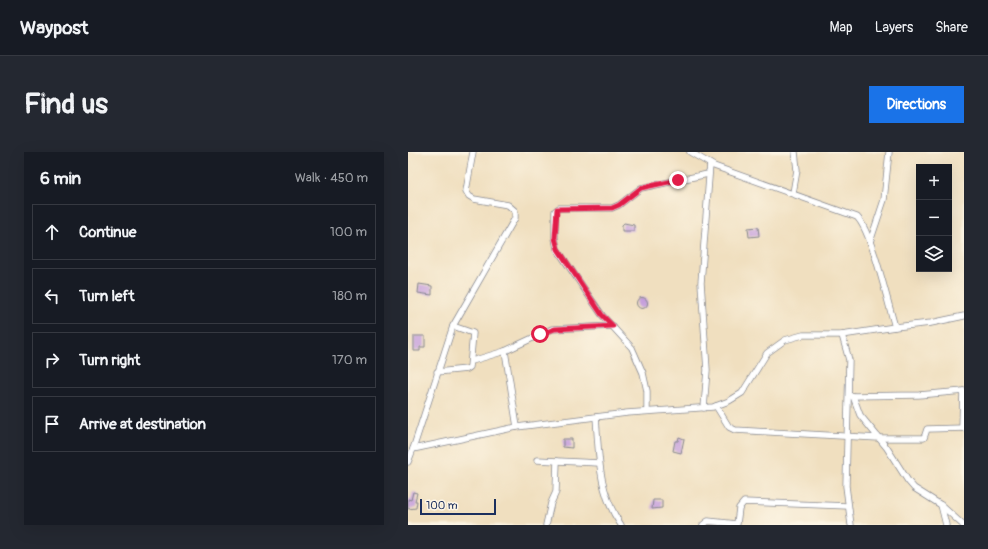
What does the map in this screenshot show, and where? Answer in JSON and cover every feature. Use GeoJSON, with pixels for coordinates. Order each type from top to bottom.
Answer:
{"type":"FeatureCollection","features":[{"type":"Feature","properties":{"kind":"street"},"geometry":{"type":"LineString","coordinates":[[408,462],[453,326],[516,215],[513,208],[508,205],[474,199],[469,196],[466,191],[474,152]]}},
{"type":"Feature","properties":{"kind":"street"},"geometry":{"type":"LineString","coordinates":[[690,152],[710,164],[854,215],[863,224],[870,243],[895,327]]}},
{"type":"Feature","properties":{"kind":"street"},"geometry":{"type":"LineString","coordinates":[[793,193],[796,170],[794,152]]}},
{"type":"Feature","properties":{"kind":"street"},"geometry":{"type":"LineString","coordinates":[[870,243],[884,200],[889,152]]}},
{"type":"Feature","properties":{"kind":"street"},"geometry":{"type":"LineString","coordinates":[[704,408],[707,370],[701,283],[708,174],[710,164]]}},
{"type":"Feature","properties":{"kind":"street"},"geometry":{"type":"LineString","coordinates":[[647,411],[647,391],[643,373],[632,348],[602,315],[558,249],[555,238],[557,209],[612,208],[619,205],[641,188],[708,174]]}},
{"type":"Feature","properties":{"kind":"street"},"geometry":{"type":"LineString","coordinates":[[413,449],[517,427],[596,416],[716,406],[736,398],[742,393],[767,353],[784,340],[803,335],[842,335],[931,323],[964,316]]}},
{"type":"Feature","properties":{"kind":"street"},"geometry":{"type":"LineString","coordinates":[[437,372],[467,369],[472,361],[473,333],[453,326]]}},
{"type":"Feature","properties":{"kind":"street"},"geometry":{"type":"LineString","coordinates":[[472,361],[506,351],[552,329],[613,326]]}},
{"type":"Feature","properties":{"kind":"street"},"geometry":{"type":"LineString","coordinates":[[842,335],[849,360],[851,396],[846,486],[851,525]]}},
{"type":"Feature","properties":{"kind":"street"},"geometry":{"type":"LineString","coordinates":[[506,351],[517,427]]}},
{"type":"Feature","properties":{"kind":"street"},"geometry":{"type":"LineString","coordinates":[[716,406],[729,427],[735,430],[878,438],[924,438],[927,429],[963,428],[964,391],[919,395],[851,396]]}},
{"type":"Feature","properties":{"kind":"street"},"geometry":{"type":"LineString","coordinates":[[851,396],[858,411],[887,448],[914,488],[941,505],[962,525]]}},
{"type":"Feature","properties":{"kind":"street"},"geometry":{"type":"LineString","coordinates":[[596,416],[602,486],[607,502],[621,525]]}},
{"type":"Feature","properties":{"kind":"street"},"geometry":{"type":"LineString","coordinates":[[537,460],[599,462]]}},
{"type":"Feature","properties":{"kind":"street"},"geometry":{"type":"LineString","coordinates":[[546,525],[551,503],[556,492],[557,461]]}},
{"type":"Feature","properties":{"kind":"street"},"geometry":{"type":"LineString","coordinates":[[703,525],[708,521],[737,524],[739,508],[744,502],[848,506]]}},
{"type":"Feature","properties":{"kind":"street"},"geometry":{"type":"LineString","coordinates":[[941,505],[946,525]]}},
{"type":"Feature","properties":{"kind":"building"},"geometry":{"type":"Polygon","coordinates":[[[624,223],[634,225],[634,231],[622,231],[622,225],[624,223]]]}},
{"type":"Feature","properties":{"kind":"building"},"geometry":{"type":"Polygon","coordinates":[[[758,227],[759,236],[749,237],[748,228],[758,227]]]}},
{"type":"Feature","properties":{"kind":"building"},"geometry":{"type":"Polygon","coordinates":[[[419,284],[432,286],[432,295],[418,293],[419,284]]]}},
{"type":"Feature","properties":{"kind":"building"},"geometry":{"type":"Polygon","coordinates":[[[640,298],[644,298],[646,299],[646,307],[640,308],[637,305],[637,301],[640,298]]]}},
{"type":"Feature","properties":{"kind":"building"},"geometry":{"type":"Polygon","coordinates":[[[414,336],[425,336],[425,347],[420,347],[420,351],[414,351],[414,336]]]}},
{"type":"Feature","properties":{"kind":"building"},"geometry":{"type":"Polygon","coordinates":[[[679,437],[684,439],[681,453],[673,451],[675,441],[678,441],[679,437]]]}},
{"type":"Feature","properties":{"kind":"building"},"geometry":{"type":"Polygon","coordinates":[[[563,439],[572,439],[572,448],[563,447],[563,439]]]}},
{"type":"Feature","properties":{"kind":"building"},"geometry":{"type":"Polygon","coordinates":[[[413,492],[417,493],[415,501],[417,501],[416,508],[408,509],[408,499],[411,500],[413,492]]]}},
{"type":"Feature","properties":{"kind":"building"},"geometry":{"type":"Polygon","coordinates":[[[653,500],[662,500],[662,508],[652,509],[653,500]]]}},
{"type":"Feature","properties":{"kind":"route"},"geometry":{"type":"LineString","coordinates":[[540,334],[552,329],[613,326],[602,315],[558,249],[555,238],[555,211],[559,208],[612,208],[619,205],[641,188],[678,180]]}}]}
